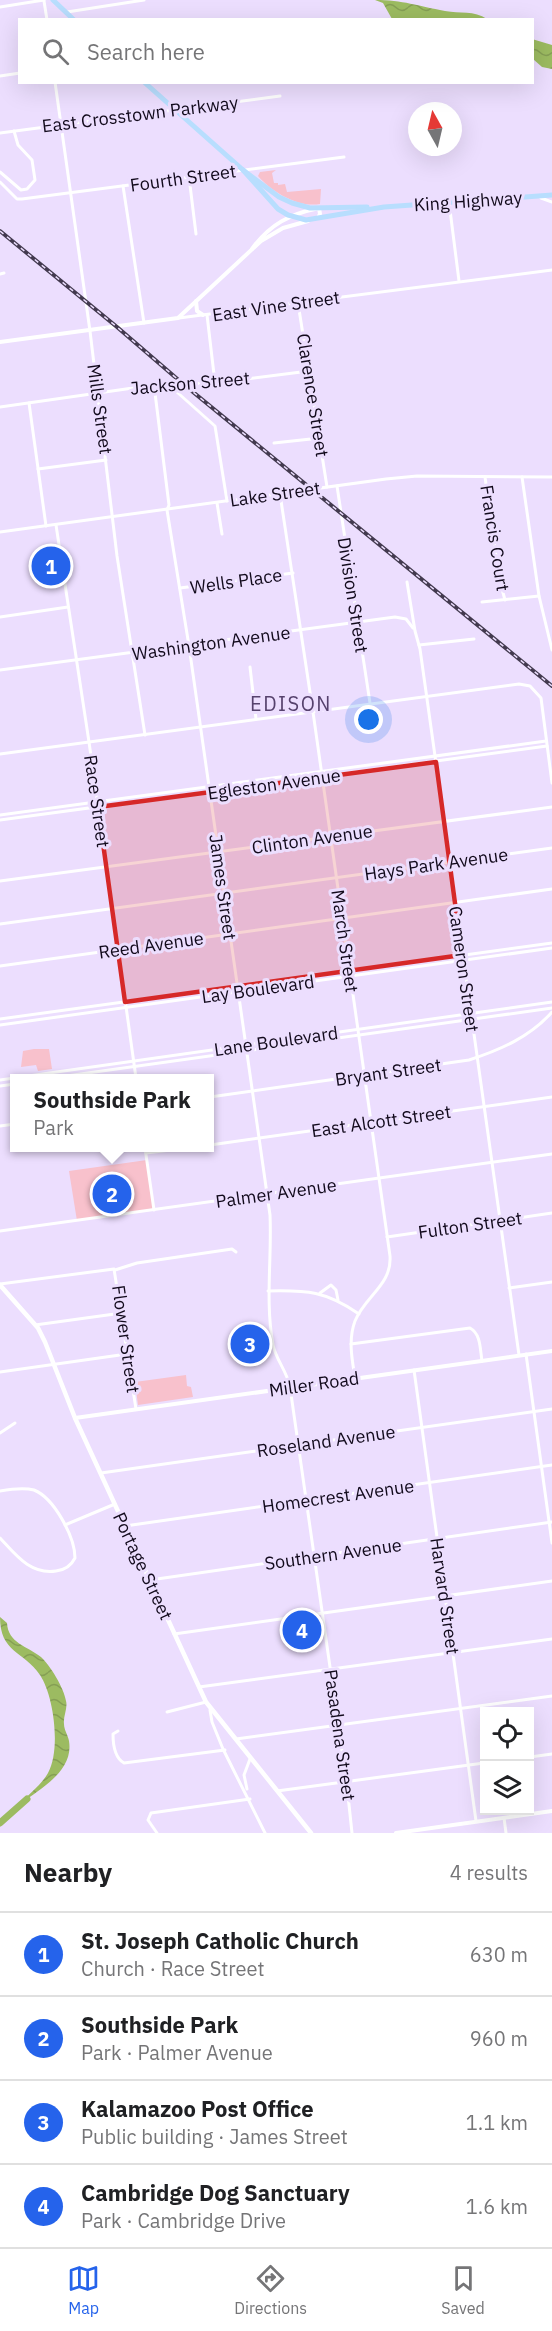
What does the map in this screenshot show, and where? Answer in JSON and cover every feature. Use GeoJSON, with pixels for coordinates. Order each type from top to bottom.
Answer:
{"type":"FeatureCollection","features":[{"type":"Feature","properties":{"kind":"main road"},"geometry":{"type":"LineString","coordinates":[[52,0],[72,18]]}},
{"type":"Feature","properties":{"kind":"main road","name":"King Highway"},"geometry":{"type":"LineString","coordinates":[[146,84],[243,170],[286,201],[299,205],[319,208],[384,207],[552,195]]}},
{"type":"Feature","properties":{"kind":"main road","name":"King Highway"},"geometry":{"type":"LineString","coordinates":[[243,170],[273,204],[289,215],[314,220],[384,207]]}},
{"type":"Feature","properties":{"kind":"main road","name":"Portage Street"},"geometry":{"type":"LineString","coordinates":[[0,1284],[35,1325],[54,1364],[75,1418],[210,1710],[311,1833]]}},
{"type":"Feature","properties":{"kind":"street"},"geometry":{"type":"LineString","coordinates":[[0,7],[44,0],[47,18]]}},
{"type":"Feature","properties":{"kind":"street"},"geometry":{"type":"LineString","coordinates":[[66,12],[144,0]]}},
{"type":"Feature","properties":{"kind":"street"},"geometry":{"type":"LineString","coordinates":[[0,76],[18,73]]}},
{"type":"Feature","properties":{"kind":"street","name":"Mills Street"},"geometry":{"type":"LineString","coordinates":[[55,84],[113,517],[145,735]]}},
{"type":"Feature","properties":{"kind":"street","name":"East Crosstown Parkway"},"geometry":{"type":"LineString","coordinates":[[0,133],[280,96]]}},
{"type":"Feature","properties":{"kind":"street"},"geometry":{"type":"LineString","coordinates":[[0,172],[21,190],[27,189],[35,180],[32,160],[18,144],[14,131]]}},
{"type":"Feature","properties":{"kind":"street","name":"Fourth Street"},"geometry":{"type":"LineString","coordinates":[[0,182],[17,199],[22,199],[344,157]]}},
{"type":"Feature","properties":{"kind":"street"},"geometry":{"type":"LineString","coordinates":[[189,177],[196,234]]}},
{"type":"Feature","properties":{"kind":"street"},"geometry":{"type":"LineString","coordinates":[[123,186],[144,323]]}},
{"type":"Feature","properties":{"kind":"street"},"geometry":{"type":"LineString","coordinates":[[537,196],[552,202]]}},
{"type":"Feature","properties":{"kind":"street"},"geometry":{"type":"LineString","coordinates":[[449,202],[459,281]]}},
{"type":"Feature","properties":{"kind":"street"},"geometry":{"type":"LineString","coordinates":[[178,318],[272,228],[289,215],[319,208],[320,216],[314,220],[283,228],[252,249]]}},
{"type":"Feature","properties":{"kind":"street","name":"East Vine Street"},"geometry":{"type":"LineString","coordinates":[[0,342],[552,270]]}},
{"type":"Feature","properties":{"kind":"street"},"geometry":{"type":"LineString","coordinates":[[196,300],[197,311],[205,315],[215,383]]}},
{"type":"Feature","properties":{"kind":"street","name":"Clarence Street"},"geometry":{"type":"LineString","coordinates":[[298,303],[327,487]]}},
{"type":"Feature","properties":{"kind":"street","name":"Jackson Street"},"geometry":{"type":"LineString","coordinates":[[0,406],[154,385],[215,383],[309,370]]}},
{"type":"Feature","properties":{"kind":"street"},"geometry":{"type":"LineString","coordinates":[[167,384],[215,426],[227,501]]}},
{"type":"Feature","properties":{"kind":"street","name":"James Street"},"geometry":{"type":"LineString","coordinates":[[154,385],[169,505],[167,510],[201,727],[267,1194],[270,1224],[268,1310],[274,1351],[287,1374],[290,1387]]}},
{"type":"Feature","properties":{"kind":"street"},"geometry":{"type":"LineString","coordinates":[[29,403],[46,526]]}},
{"type":"Feature","properties":{"kind":"street"},"geometry":{"type":"LineString","coordinates":[[274,443],[320,437]]}},
{"type":"Feature","properties":{"kind":"street"},"geometry":{"type":"LineString","coordinates":[[38,470],[106,460]]}},
{"type":"Feature","properties":{"kind":"street","name":"Lake Street"},"geometry":{"type":"LineString","coordinates":[[0,532],[410,477],[552,477]]}},
{"type":"Feature","properties":{"kind":"street","name":"Francis Court"},"geometry":{"type":"LineString","coordinates":[[485,477],[499,578],[505,600]]}},
{"type":"Feature","properties":{"kind":"street"},"geometry":{"type":"LineString","coordinates":[[522,477],[539,596],[552,650]]}},
{"type":"Feature","properties":{"kind":"street","name":"Division Street"},"geometry":{"type":"LineString","coordinates":[[337,486],[370,704]]}},
{"type":"Feature","properties":{"kind":"street","name":"March Street"},"geometry":{"type":"LineString","coordinates":[[280,494],[323,777],[391,1266],[389,1273],[359,1314],[354,1325],[351,1344],[355,1378]]}},
{"type":"Feature","properties":{"kind":"street"},"geometry":{"type":"LineString","coordinates":[[217,503],[222,534]]}},
{"type":"Feature","properties":{"kind":"street","name":"Race Street"},"geometry":{"type":"LineString","coordinates":[[56,525],[135,1074]]}},
{"type":"Feature","properties":{"kind":"street","name":"Wells Place"},"geometry":{"type":"LineString","coordinates":[[180,588],[292,573]]}},
{"type":"Feature","properties":{"kind":"street","name":"Cameron Street"},"geometry":{"type":"LineString","coordinates":[[407,582],[419,645],[520,1355]]}},
{"type":"Feature","properties":{"kind":"street"},"geometry":{"type":"LineString","coordinates":[[482,602],[539,596]]}},
{"type":"Feature","properties":{"kind":"street"},"geometry":{"type":"LineString","coordinates":[[0,617],[68,607]]}},
{"type":"Feature","properties":{"kind":"street","name":"Washington Avenue"},"geometry":{"type":"LineString","coordinates":[[0,670],[400,617],[408,621],[415,632]]}},
{"type":"Feature","properties":{"kind":"street"},"geometry":{"type":"LineString","coordinates":[[419,645],[474,639]]}},
{"type":"Feature","properties":{"kind":"street"},"geometry":{"type":"LineString","coordinates":[[250,667],[256,719]]}},
{"type":"Feature","properties":{"kind":"street"},"geometry":{"type":"LineString","coordinates":[[0,754],[513,684],[531,686],[541,698],[552,783]]}},
{"type":"Feature","properties":{"kind":"street","name":"Egleston Avenue"},"geometry":{"type":"LineString","coordinates":[[0,815],[546,741]]}},
{"type":"Feature","properties":{"kind":"street","name":"Egleston Avenue"},"geometry":{"type":"LineString","coordinates":[[0,820],[547,746]]}},
{"type":"Feature","properties":{"kind":"street"},"geometry":{"type":"LineString","coordinates":[[491,748],[492,754]]}},
{"type":"Feature","properties":{"kind":"street"},"geometry":{"type":"LineString","coordinates":[[378,764],[378,769]]}},
{"type":"Feature","properties":{"kind":"street"},"geometry":{"type":"LineString","coordinates":[[266,779],[266,784]]}},
{"type":"Feature","properties":{"kind":"street"},"geometry":{"type":"LineString","coordinates":[[154,794],[154,800]]}},
{"type":"Feature","properties":{"kind":"street","name":"Clinton Avenue"},"geometry":{"type":"LineString","coordinates":[[0,881],[552,807]]}},
{"type":"Feature","properties":{"kind":"street"},"geometry":{"type":"LineString","coordinates":[[40,809],[41,815]]}},
{"type":"Feature","properties":{"kind":"street","name":"Hays Park Avenue"},"geometry":{"type":"LineString","coordinates":[[0,924],[552,848]]}},
{"type":"Feature","properties":{"kind":"street","name":"Reed Avenue"},"geometry":{"type":"LineString","coordinates":[[0,966],[552,889]]}},
{"type":"Feature","properties":{"kind":"street","name":"Lay Boulevard"},"geometry":{"type":"LineString","coordinates":[[0,1019],[552,943]]}},
{"type":"Feature","properties":{"kind":"street"},"geometry":{"type":"LineString","coordinates":[[520,947],[520,953]]}},
{"type":"Feature","properties":{"kind":"street","name":"Lay Boulevard"},"geometry":{"type":"LineString","coordinates":[[0,1025],[552,948]]}},
{"type":"Feature","properties":{"kind":"street"},"geometry":{"type":"LineString","coordinates":[[406,963],[407,968]]}},
{"type":"Feature","properties":{"kind":"street"},"geometry":{"type":"LineString","coordinates":[[295,978],[295,984]]}},
{"type":"Feature","properties":{"kind":"street"},"geometry":{"type":"LineString","coordinates":[[181,994],[182,1000]]}},
{"type":"Feature","properties":{"kind":"street","name":"Lane Boulevard"},"geometry":{"type":"LineString","coordinates":[[44,1074],[552,1002]]}},
{"type":"Feature","properties":{"kind":"street"},"geometry":{"type":"LineString","coordinates":[[70,1010],[70,1016]]}},
{"type":"Feature","properties":{"kind":"street","name":"Lane Boulevard"},"geometry":{"type":"LineString","coordinates":[[86,1074],[552,1010]]}},
{"type":"Feature","properties":{"kind":"street","name":"Bryant Street"},"geometry":{"type":"LineString","coordinates":[[214,1096],[476,1057],[519,1039],[541,1023],[552,1010]]}},
{"type":"Feature","properties":{"kind":"street"},"geometry":{"type":"LineString","coordinates":[[13,1018],[13,1024]]}},
{"type":"Feature","properties":{"kind":"street"},"geometry":{"type":"LineString","coordinates":[[416,1022],[417,1028]]}},
{"type":"Feature","properties":{"kind":"street"},"geometry":{"type":"LineString","coordinates":[[301,1038],[302,1044]]}},
{"type":"Feature","properties":{"kind":"street"},"geometry":{"type":"LineString","coordinates":[[190,1054],[191,1059]]}},
{"type":"Feature","properties":{"kind":"street"},"geometry":{"type":"LineString","coordinates":[[71,1070],[72,1074]]}},
{"type":"Feature","properties":{"kind":"street","name":"East Alcott Street"},"geometry":{"type":"LineString","coordinates":[[214,1144],[552,1097]]}},
{"type":"Feature","properties":{"kind":"street"},"geometry":{"type":"LineString","coordinates":[[154,1152],[146,1153],[154,1210]]}},
{"type":"Feature","properties":{"kind":"street","name":"Palmer Avenue"},"geometry":{"type":"LineString","coordinates":[[0,1231],[552,1154]]}},
{"type":"Feature","properties":{"kind":"street","name":"Fulton Street"},"geometry":{"type":"LineString","coordinates":[[387,1237],[552,1214]]}},
{"type":"Feature","properties":{"kind":"street"},"geometry":{"type":"LineString","coordinates":[[0,1284],[115,1269],[137,1263],[232,1249],[236,1252]]}},
{"type":"Feature","properties":{"kind":"street","name":"Flower Street"},"geometry":{"type":"LineString","coordinates":[[115,1269],[136,1409]]}},
{"type":"Feature","properties":{"kind":"street"},"geometry":{"type":"LineString","coordinates":[[509,1288],[552,1282]]}},
{"type":"Feature","properties":{"kind":"street"},"geometry":{"type":"LineString","coordinates":[[320,1293],[331,1285],[336,1290],[338,1300]]}},
{"type":"Feature","properties":{"kind":"street"},"geometry":{"type":"LineString","coordinates":[[268,1291],[299,1290],[320,1293],[338,1300],[359,1314]]}},
{"type":"Feature","properties":{"kind":"street"},"geometry":{"type":"LineString","coordinates":[[35,1325],[122,1313]]}},
{"type":"Feature","properties":{"kind":"street"},"geometry":{"type":"LineString","coordinates":[[351,1344],[470,1328],[476,1332],[478,1337],[482,1361]]}},
{"type":"Feature","properties":{"kind":"street","name":"Miller Road"},"geometry":{"type":"LineString","coordinates":[[75,1418],[552,1351]]}},
{"type":"Feature","properties":{"kind":"street"},"geometry":{"type":"LineString","coordinates":[[0,1372],[127,1354]]}},
{"type":"Feature","properties":{"kind":"street"},"geometry":{"type":"LineString","coordinates":[[526,1354],[552,1543]]}},
{"type":"Feature","properties":{"kind":"street","name":"Harvard Street"},"geometry":{"type":"LineString","coordinates":[[414,1370],[476,1821]]}},
{"type":"Feature","properties":{"kind":"street","name":"Pasadena Street"},"geometry":{"type":"LineString","coordinates":[[290,1387],[352,1833]]}},
{"type":"Feature","properties":{"kind":"street","name":"Roseland Avenue"},"geometry":{"type":"LineString","coordinates":[[100,1473],[552,1409]]}},
{"type":"Feature","properties":{"kind":"street"},"geometry":{"type":"LineString","coordinates":[[0,1433],[15,1423]]}},
{"type":"Feature","properties":{"kind":"street","name":"Homecrest Avenue"},"geometry":{"type":"LineString","coordinates":[[125,1526],[552,1465]]}},
{"type":"Feature","properties":{"kind":"street"},"geometry":{"type":"LineString","coordinates":[[0,1491],[23,1488],[40,1493],[49,1501],[65,1525],[75,1557],[67,1568],[56,1571],[39,1570],[29,1566],[0,1538]]}},
{"type":"Feature","properties":{"kind":"street"},"geometry":{"type":"LineString","coordinates":[[65,1525],[115,1504]]}},
{"type":"Feature","properties":{"kind":"street","name":"Southern Avenue"},"geometry":{"type":"LineString","coordinates":[[150,1580],[550,1523]]}},
{"type":"Feature","properties":{"kind":"street"},"geometry":{"type":"LineString","coordinates":[[174,1634],[552,1581]]}},
{"type":"Feature","properties":{"kind":"street"},"geometry":{"type":"LineString","coordinates":[[199,1688],[552,1639]]}},
{"type":"Feature","properties":{"kind":"street"},"geometry":{"type":"LineString","coordinates":[[235,1740],[552,1696]]}},
{"type":"Feature","properties":{"kind":"street"},"geometry":{"type":"LineString","coordinates":[[167,1712],[206,1702]]}},
{"type":"Feature","properties":{"kind":"street"},"geometry":{"type":"LineString","coordinates":[[210,1710],[212,1722],[265,1833]]}},
{"type":"Feature","properties":{"kind":"street"},"geometry":{"type":"LineString","coordinates":[[118,1731],[113,1734],[114,1748],[121,1762],[140,1763],[225,1750]]}},
{"type":"Feature","properties":{"kind":"street"},"geometry":{"type":"LineString","coordinates":[[534,1756],[552,1754]]}},
{"type":"Feature","properties":{"kind":"street"},"geometry":{"type":"LineString","coordinates":[[250,1759],[244,1775],[250,1799]]}},
{"type":"Feature","properties":{"kind":"street"},"geometry":{"type":"LineString","coordinates":[[277,1791],[480,1764]]}},
{"type":"Feature","properties":{"kind":"street"},"geometry":{"type":"LineString","coordinates":[[157,1833],[150,1824],[151,1813],[250,1799]]}},
{"type":"Feature","properties":{"kind":"street"},"geometry":{"type":"LineString","coordinates":[[396,1833],[552,1811]]}},
{"type":"Feature","properties":{"kind":"street"},"geometry":{"type":"LineString","coordinates":[[504,1818],[506,1833]]}},
{"type":"Feature","properties":{"kind":"highlighted area"},"geometry":{"type":"Polygon","coordinates":[[[436,762],[462,955],[125,1002],[98,807],[436,762]]]}},
{"type":"Feature","properties":{"kind":"shaded area"},"geometry":{"type":"Polygon","coordinates":[[[276,170],[272,173],[274,183],[285,184],[287,192],[321,189],[320,204],[303,204],[286,198],[270,188],[258,176],[260,172],[276,170]]]}},
{"type":"Feature","properties":{"kind":"shaded area"},"geometry":{"type":"Polygon","coordinates":[[[49,1049],[52,1069],[38,1071],[36,1065],[21,1067],[23,1051],[49,1049]]]}},
{"type":"Feature","properties":{"kind":"shaded area"},"geometry":{"type":"Polygon","coordinates":[[[147,1160],[154,1210],[77,1221],[69,1171],[147,1160]]]}},
{"type":"Feature","properties":{"kind":"shaded area"},"geometry":{"type":"Polygon","coordinates":[[[186,1375],[187,1386],[191,1387],[193,1397],[138,1405],[135,1382],[186,1375]]]}},
{"type":"Feature","properties":{"kind":"shaded area"},"geometry":{"type":"Polygon","coordinates":[[[311,1616],[315,1641],[292,1644],[289,1620],[311,1616]]]}},
{"type":"Feature","properties":{"kind":"water"},"geometry":{"type":"Polygon","coordinates":[[[375,0],[472,13],[485,18],[391,18],[383,3],[375,0]]]}},
{"type":"Feature","properties":{"kind":"water"},"geometry":{"type":"Polygon","coordinates":[[[534,40],[552,45],[552,69],[542,67],[534,60],[534,40]]]}},
{"type":"Feature","properties":{"kind":"water"},"geometry":{"type":"Polygon","coordinates":[[[0,1617],[7,1623],[8,1630],[15,1640],[41,1657],[48,1665],[60,1683],[66,1704],[64,1724],[69,1741],[69,1752],[66,1761],[54,1778],[20,1804],[48,1773],[54,1751],[54,1723],[45,1684],[27,1660],[8,1645],[1,1629],[0,1617]]]}},
{"type":"Feature","properties":{"kind":"waterway"},"geometry":{"type":"LineString","coordinates":[[0,1823],[27,1799]]}},
{"type":"Feature","properties":{"kind":"railway"},"geometry":{"type":"LineString","coordinates":[[0,231],[552,686]]}},
{"type":"Feature","properties":{"kind":"place","name":"St. Joseph Catholic Church"},"geometry":{"type":"Point","coordinates":[51,566]}},
{"type":"Feature","properties":{"kind":"place","name":"Southside Park"},"geometry":{"type":"Point","coordinates":[112,1194]}},
{"type":"Feature","properties":{"kind":"place","name":"Kalamazoo Post Office"},"geometry":{"type":"Point","coordinates":[250,1344]}},
{"type":"Feature","properties":{"kind":"place","name":"Cambridge Dog Sanctuary"},"geometry":{"type":"Point","coordinates":[302,1630]}},
{"type":"Feature","properties":{"kind":"district","name":"EDISON"},"geometry":{"type":"Point","coordinates":[291,703]}}]}
